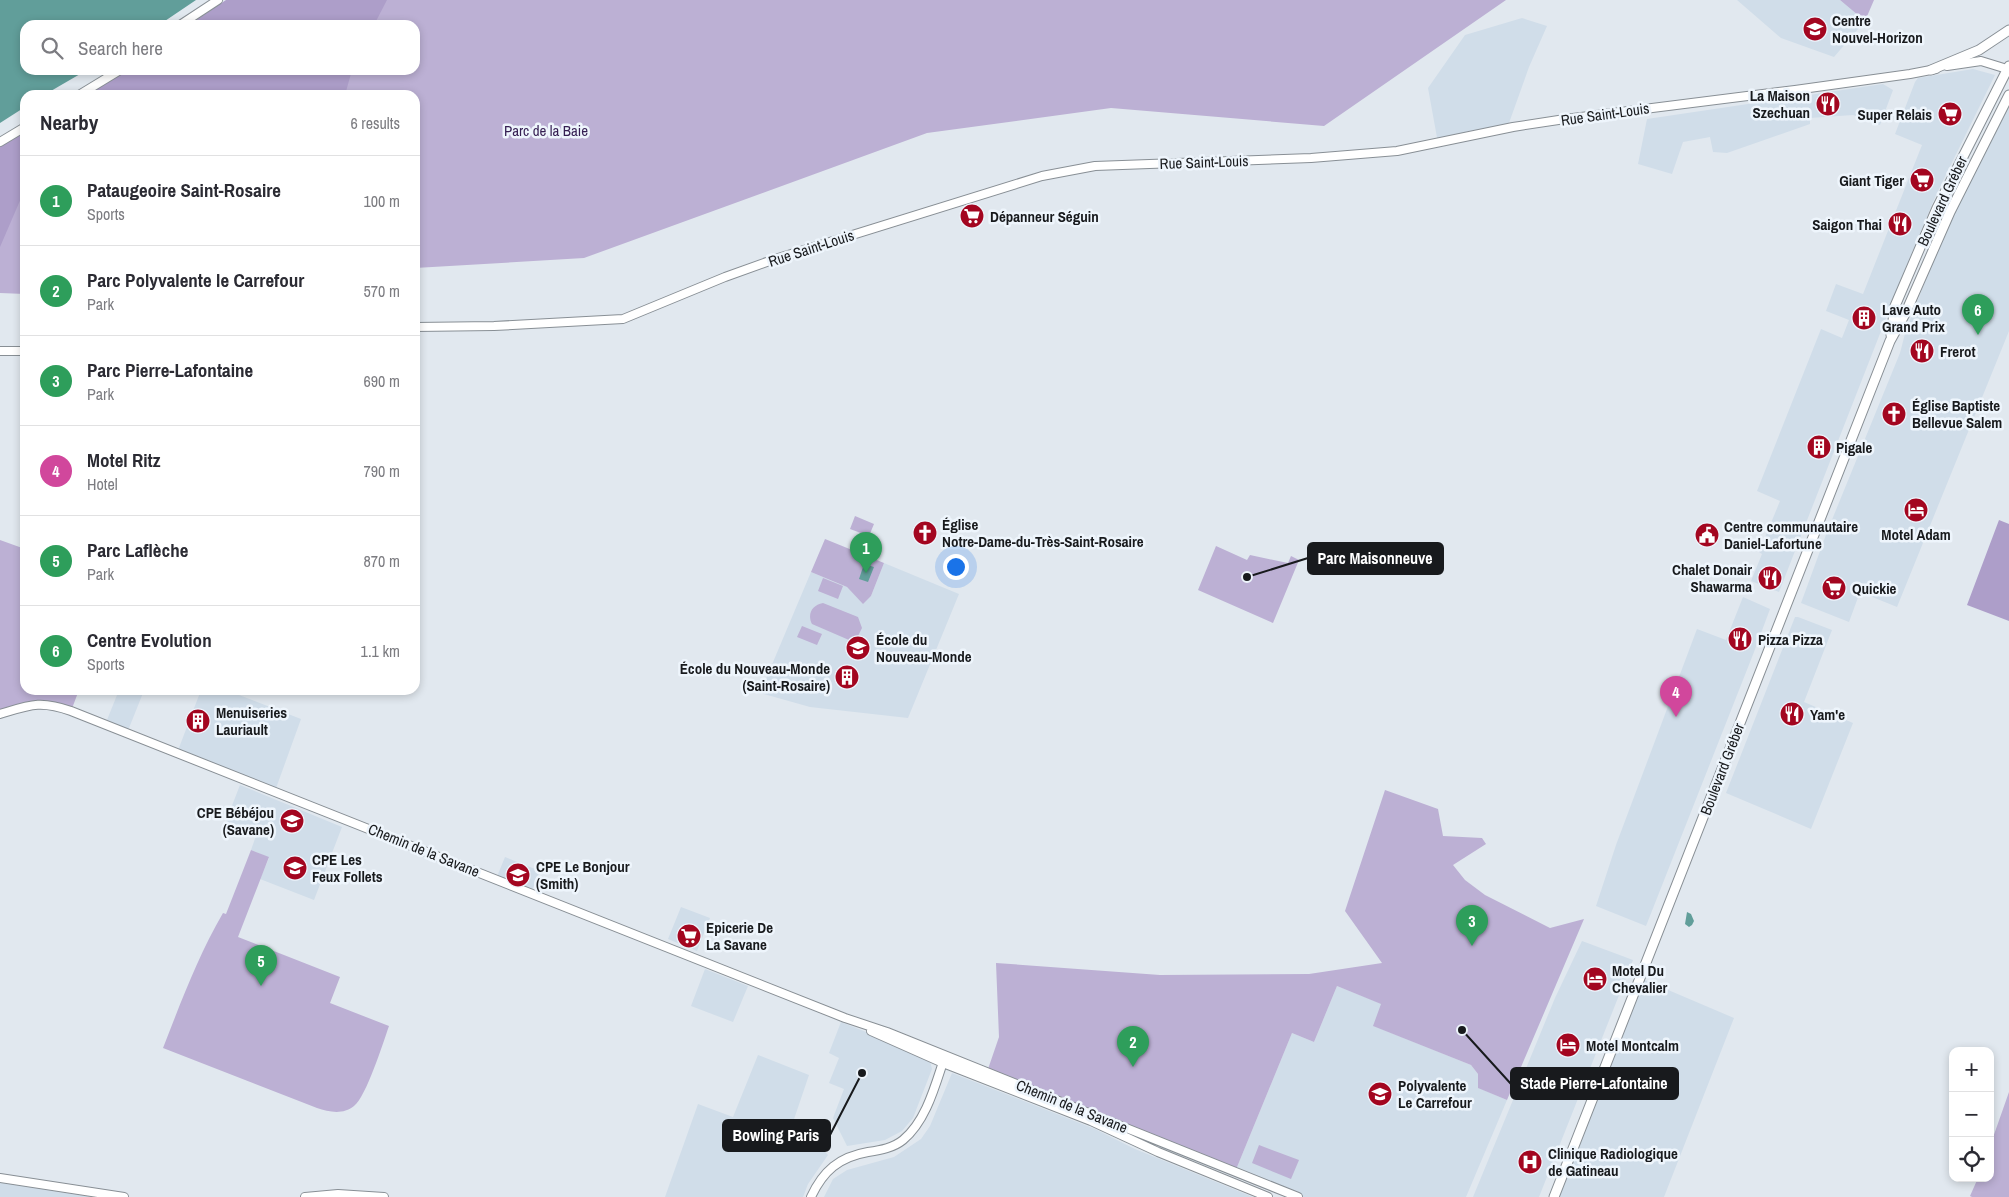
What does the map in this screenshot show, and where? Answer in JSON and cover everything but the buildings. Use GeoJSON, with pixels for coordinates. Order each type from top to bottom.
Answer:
{"type":"FeatureCollection","features":[{"type":"Feature","properties":{"kind":"main road"},"geometry":{"type":"LineString","coordinates":[[1931,70],[1979,50],[2009,30]]}},
{"type":"Feature","properties":{"kind":"main road","name":"Boulevard Gréber"},"geometry":{"type":"LineString","coordinates":[[1890,341],[1895,306],[1909,272],[1937,208],[2008,68]]}},
{"type":"Feature","properties":{"kind":"main road","name":"Boulevard Gréber"},"geometry":{"type":"LineString","coordinates":[[1554,1197],[1890,341],[1906,312],[1950,212],[2009,94]]}},
{"type":"Feature","properties":{"kind":"street"},"geometry":{"type":"LineString","coordinates":[[188,20],[218,0]]}},
{"type":"Feature","properties":{"kind":"street","name":"Rue Saint-Louis"},"geometry":{"type":"LineString","coordinates":[[420,326],[494,326],[622,318],[724,277],[776,259],[1042,176],[1095,166],[1311,158],[1397,152],[1504,128],[1565,118],[1804,88],[1981,61],[2008,68]]}},
{"type":"Feature","properties":{"kind":"street"},"geometry":{"type":"LineString","coordinates":[[87,90],[112,75]]}},
{"type":"Feature","properties":{"kind":"street"},"geometry":{"type":"LineString","coordinates":[[0,142],[20,130]]}},
{"type":"Feature","properties":{"kind":"street"},"geometry":{"type":"LineString","coordinates":[[0,350],[20,351]]}},
{"type":"Feature","properties":{"kind":"street","name":"Chemin de la Savane"},"geometry":{"type":"LineString","coordinates":[[0,714],[36,704],[60,707],[846,1018],[889,1039],[1298,1197]]}},
{"type":"Feature","properties":{"kind":"street"},"geometry":{"type":"LineString","coordinates":[[812,1197],[820,1179],[836,1163],[849,1156],[894,1146],[908,1136],[923,1114],[944,1059]]}},
{"type":"Feature","properties":{"kind":"street","name":"Chemin de la Savane"},"geometry":{"type":"LineString","coordinates":[[944,1059],[1091,1121],[1158,1152],[1268,1197]]}},
{"type":"Feature","properties":{"kind":"street"},"geometry":{"type":"LineString","coordinates":[[0,1178],[124,1197]]}},
{"type":"Feature","properties":{"kind":"street"},"geometry":{"type":"LineString","coordinates":[[305,1197],[338,1194],[383,1197]]}},
{"type":"Feature","properties":{"kind":"shaded area"},"geometry":{"type":"Polygon","coordinates":[[[0,0],[196,0],[166,20],[20,20],[20,75],[78,75],[53,90],[20,90],[20,110],[0,123],[0,0]]]}},
{"type":"Feature","properties":{"kind":"shaded area"},"geometry":{"type":"Polygon","coordinates":[[[226,0],[387,0],[377,20],[196,20],[226,0]]]}},
{"type":"Feature","properties":{"kind":"shaded area","name":"Centre Nouvel-Horizon"},"geometry":{"type":"Polygon","coordinates":[[[1737,0],[1840,0],[1865,21],[1834,57],[1781,38],[1737,0]]]}},
{"type":"Feature","properties":{"kind":"shaded area"},"geometry":{"type":"Polygon","coordinates":[[[1522,18],[1547,26],[1529,67],[1509,123],[1438,143],[1428,88],[1465,35],[1522,18]]]}},
{"type":"Feature","properties":{"kind":"shaded area"},"geometry":{"type":"Polygon","coordinates":[[[1973,69],[1995,75],[1936,195],[1908,262],[1779,592],[1751,581],[1762,554],[1759,552],[1780,501],[1757,491],[1821,329],[1842,338],[1849,320],[1826,311],[1836,284],[1863,294],[1922,145],[1895,134],[1915,82],[1918,78],[1973,69]]]}},
{"type":"Feature","properties":{"kind":"shaded area"},"geometry":{"type":"Polygon","coordinates":[[[120,75],[351,75],[346,90],[94,90],[120,75]]]}},
{"type":"Feature","properties":{"kind":"shaded area"},"geometry":{"type":"Polygon","coordinates":[[[1883,84],[1893,90],[1880,125],[1853,115],[1810,118],[1810,124],[1727,153],[1713,152],[1710,137],[1683,142],[1672,174],[1638,164],[1647,119],[1883,84]]]}},
{"type":"Feature","properties":{"kind":"shaded area"},"geometry":{"type":"Polygon","coordinates":[[[2009,105],[2009,331],[1897,607],[1860,592],[1849,622],[1801,603],[1827,532],[1900,353],[1906,330],[1945,231],[2009,105]]]}},
{"type":"Feature","properties":{"kind":"shaded area"},"geometry":{"type":"Polygon","coordinates":[[[20,134],[20,201],[0,247],[0,146],[20,134]]]}},
{"type":"Feature","properties":{"kind":"shaded area"},"geometry":{"type":"Polygon","coordinates":[[[1999,520],[2009,524],[2009,621],[1967,605],[1999,520]]]}},
{"type":"Feature","properties":{"kind":"shaded area","name":"École du Nouveau-Monde"},"geometry":{"type":"Polygon","coordinates":[[[884,563],[959,594],[908,718],[810,707],[760,693],[811,572],[847,587],[863,603],[871,596],[884,563]]]}},
{"type":"Feature","properties":{"kind":"shaded area"},"geometry":{"type":"Polygon","coordinates":[[[864,564],[874,567],[868,582],[859,579],[864,564]]]}},
{"type":"Feature","properties":{"kind":"shaded area"},"geometry":{"type":"Polygon","coordinates":[[[1743,597],[1770,609],[1646,926],[1596,906],[1616,845],[1697,629],[1726,640],[1743,597]]]}},
{"type":"Feature","properties":{"kind":"shaded area"},"geometry":{"type":"Polygon","coordinates":[[[1795,617],[1832,630],[1804,702],[1853,723],[1811,829],[1726,793],[1795,617]]]}},
{"type":"Feature","properties":{"kind":"shaded area"},"geometry":{"type":"Polygon","coordinates":[[[117,695],[142,695],[127,733],[105,725],[117,695]]]}},
{"type":"Feature","properties":{"kind":"shaded area"},"geometry":{"type":"Polygon","coordinates":[[[199,695],[239,695],[301,719],[275,791],[177,753],[199,695]]]}},
{"type":"Feature","properties":{"kind":"shaded area"},"geometry":{"type":"Polygon","coordinates":[[[240,785],[342,827],[314,900],[260,879],[269,858],[251,850],[257,833],[226,821],[240,785]]]}},
{"type":"Feature","properties":{"kind":"shaded area","name":"CPE Le Bonjour (Smith)"},"geometry":{"type":"Polygon","coordinates":[[[505,857],[540,871],[531,893],[496,879],[505,857]]]}},
{"type":"Feature","properties":{"kind":"shaded area"},"geometry":{"type":"Polygon","coordinates":[[[681,907],[710,918],[697,951],[668,939],[681,907]]]}},
{"type":"Feature","properties":{"kind":"shaded area"},"geometry":{"type":"Polygon","coordinates":[[[1687,912],[1691,914],[1694,921],[1689,927],[1685,924],[1687,912]]]}},
{"type":"Feature","properties":{"kind":"shaded area"},"geometry":{"type":"Polygon","coordinates":[[[1582,941],[1633,960],[1539,1197],[1473,1197],[1555,998],[1582,941]]]}},
{"type":"Feature","properties":{"kind":"shaded area"},"geometry":{"type":"Polygon","coordinates":[[[705,969],[748,986],[733,1022],[691,1006],[705,969]]]}},
{"type":"Feature","properties":{"kind":"shaded area"},"geometry":{"type":"Polygon","coordinates":[[[1640,978],[1734,1018],[1664,1197],[1554,1197],[1640,978]]]}},
{"type":"Feature","properties":{"kind":"shaded area","name":"Polyvalente Le Carrefour"},"geometry":{"type":"Polygon","coordinates":[[[1337,986],[1382,1004],[1374,1026],[1471,1065],[1478,1074],[1479,1088],[1507,1100],[1466,1197],[1297,1197],[1235,1172],[1292,1033],[1314,1042],[1337,986]]]}},
{"type":"Feature","properties":{"kind":"shaded area"},"geometry":{"type":"Polygon","coordinates":[[[841,1022],[889,1041],[930,1061],[932,1069],[913,1118],[902,1131],[885,1140],[847,1146],[833,1118],[844,1089],[829,1083],[839,1058],[829,1053],[841,1022]]]}},
{"type":"Feature","properties":{"kind":"shaded area"},"geometry":{"type":"Polygon","coordinates":[[[758,1055],[809,1075],[790,1131],[816,1142],[828,1155],[808,1184],[803,1197],[665,1197],[698,1104],[733,1117],[758,1055]]]}},
{"type":"Feature","properties":{"kind":"shaded area"},"geometry":{"type":"Polygon","coordinates":[[[952,1073],[1095,1129],[1135,1149],[1253,1197],[824,1197],[833,1179],[847,1170],[894,1157],[921,1139],[930,1126],[952,1073]]]}},
{"type":"Feature","properties":{"kind":"shaded area"},"geometry":{"type":"Polygon","coordinates":[[[0,1178],[124,1197],[0,1197],[0,1178]]]}},
{"type":"Feature","properties":{"kind":"green space","name":"Parc de la Baie"},"geometry":{"type":"Polygon","coordinates":[[[228,0],[1506,0],[1324,126],[1111,108],[927,133],[584,258],[420,268],[420,90],[104,90],[129,75],[420,75],[420,20],[202,20],[228,0]]]}},
{"type":"Feature","properties":{"kind":"green space"},"geometry":{"type":"Polygon","coordinates":[[[1840,0],[1874,0],[1865,21],[1840,0]]]}},
{"type":"Feature","properties":{"kind":"green space"},"geometry":{"type":"Polygon","coordinates":[[[20,141],[20,294],[0,293],[0,151],[20,141]]]}},
{"type":"Feature","properties":{"kind":"green space"},"geometry":{"type":"Polygon","coordinates":[[[855,516],[874,524],[869,536],[850,529],[855,516]]]}},
{"type":"Feature","properties":{"kind":"green space"},"geometry":{"type":"Polygon","coordinates":[[[825,539],[884,563],[871,596],[863,604],[847,587],[811,572],[825,539]]]}},
{"type":"Feature","properties":{"kind":"green space"},"geometry":{"type":"Polygon","coordinates":[[[0,540],[20,547],[20,695],[77,695],[71,711],[50,705],[0,714],[0,540]]]}},
{"type":"Feature","properties":{"kind":"green space"},"geometry":{"type":"Polygon","coordinates":[[[1216,546],[1247,560],[1250,555],[1288,563],[1291,556],[1299,560],[1273,623],[1198,590],[1216,546]]]}},
{"type":"Feature","properties":{"kind":"green space"},"geometry":{"type":"Polygon","coordinates":[[[823,578],[843,586],[838,599],[818,591],[823,578]]]}},
{"type":"Feature","properties":{"kind":"green space"},"geometry":{"type":"Polygon","coordinates":[[[823,603],[858,617],[862,628],[858,636],[849,640],[812,624],[810,613],[813,608],[823,603]]]}},
{"type":"Feature","properties":{"kind":"green space"},"geometry":{"type":"Polygon","coordinates":[[[802,626],[822,634],[817,645],[797,637],[802,626]]]}},
{"type":"Feature","properties":{"kind":"green space"},"geometry":{"type":"Polygon","coordinates":[[[1385,790],[1438,809],[1443,836],[1482,838],[1486,844],[1453,865],[1465,880],[1485,895],[1550,928],[1584,919],[1507,1100],[1478,1088],[1478,1074],[1471,1065],[1373,1026],[1381,1004],[1337,986],[1314,1042],[1292,1033],[1235,1172],[987,1072],[999,1037],[996,963],[1160,975],[1309,974],[1382,963],[1345,911],[1385,790]]]}},
{"type":"Feature","properties":{"kind":"green space"},"geometry":{"type":"Polygon","coordinates":[[[251,850],[269,857],[238,937],[340,977],[330,1003],[389,1026],[364,1092],[354,1106],[345,1111],[317,1108],[163,1048],[190,979],[223,913],[226,914],[251,850]]]}},
{"type":"Feature","properties":{"kind":"green space"},"geometry":{"type":"Polygon","coordinates":[[[2009,1092],[2009,1197],[1972,1197],[1970,1196],[1976,1182],[1994,1182],[1994,1135],[2009,1092]]]}},
{"type":"Feature","properties":{"kind":"green space"},"geometry":{"type":"Polygon","coordinates":[[[1259,1145],[1299,1160],[1291,1179],[1252,1163],[1259,1145]]]}},
{"type":"Feature","properties":{"kind":"place","name":"Centre Nouvel-Horizon"},"geometry":{"type":"Point","coordinates":[1815,29]}},
{"type":"Feature","properties":{"kind":"place","name":"La Maison Szechuan"},"geometry":{"type":"Point","coordinates":[1828,104]}},
{"type":"Feature","properties":{"kind":"place","name":"Super Relais"},"geometry":{"type":"Point","coordinates":[1950,114]}},
{"type":"Feature","properties":{"kind":"place","name":"Giant Tiger"},"geometry":{"type":"Point","coordinates":[1922,180]}},
{"type":"Feature","properties":{"kind":"place","name":"Dépanneur Séguin"},"geometry":{"type":"Point","coordinates":[972,216]}},
{"type":"Feature","properties":{"kind":"place","name":"Saigon Thai"},"geometry":{"type":"Point","coordinates":[1900,224]}},
{"type":"Feature","properties":{"kind":"place","name":"Lave Auto Grand Prix"},"geometry":{"type":"Point","coordinates":[1864,318]}},
{"type":"Feature","properties":{"kind":"place","name":"Centre Evolution"},"geometry":{"type":"Point","coordinates":[1978,335]}},
{"type":"Feature","properties":{"kind":"place","name":"Frerot"},"geometry":{"type":"Point","coordinates":[1922,351]}},
{"type":"Feature","properties":{"kind":"place","name":"Église Baptiste Bellevue Salem"},"geometry":{"type":"Point","coordinates":[1894,414]}},
{"type":"Feature","properties":{"kind":"place","name":"Pigale"},"geometry":{"type":"Point","coordinates":[1819,447]}},
{"type":"Feature","properties":{"kind":"place","name":"Motel Adam"},"geometry":{"type":"Point","coordinates":[1916,510]}},
{"type":"Feature","properties":{"kind":"place","name":"Église Notre-Dame-du-Très-Saint-Rosaire"},"geometry":{"type":"Point","coordinates":[925,533]}},
{"type":"Feature","properties":{"kind":"place","name":"Centre communautaire Daniel-Lafortune"},"geometry":{"type":"Point","coordinates":[1707,535]}},
{"type":"Feature","properties":{"kind":"place","name":"Pataugeoire Saint-Rosaire"},"geometry":{"type":"Point","coordinates":[866,573]}},
{"type":"Feature","properties":{"kind":"place","name":"Parc Maisonneuve"},"geometry":{"type":"Point","coordinates":[1247,577]}},
{"type":"Feature","properties":{"kind":"place","name":"Chalet Donair Shawarma"},"geometry":{"type":"Point","coordinates":[1770,578]}},
{"type":"Feature","properties":{"kind":"place","name":"Quickie"},"geometry":{"type":"Point","coordinates":[1834,588]}},
{"type":"Feature","properties":{"kind":"place","name":"Pizza Pizza"},"geometry":{"type":"Point","coordinates":[1740,639]}},
{"type":"Feature","properties":{"kind":"place","name":"École du Nouveau-Monde"},"geometry":{"type":"Point","coordinates":[858,648]}},
{"type":"Feature","properties":{"kind":"place","name":"École du Nouveau-Monde (Saint-Rosaire)"},"geometry":{"type":"Point","coordinates":[847,677]}},
{"type":"Feature","properties":{"kind":"place","name":"Yam'e"},"geometry":{"type":"Point","coordinates":[1792,714]}},
{"type":"Feature","properties":{"kind":"place","name":"Motel Ritz"},"geometry":{"type":"Point","coordinates":[1676,717]}},
{"type":"Feature","properties":{"kind":"place","name":"Menuiseries Lauriault"},"geometry":{"type":"Point","coordinates":[198,721]}},
{"type":"Feature","properties":{"kind":"place","name":"CPE Bébéjou (Savane)"},"geometry":{"type":"Point","coordinates":[292,821]}},
{"type":"Feature","properties":{"kind":"place","name":"CPE Les Feux Follets"},"geometry":{"type":"Point","coordinates":[295,868]}},
{"type":"Feature","properties":{"kind":"place","name":"CPE Le Bonjour (Smith)"},"geometry":{"type":"Point","coordinates":[518,875]}},
{"type":"Feature","properties":{"kind":"place","name":"Epicerie De La Savane"},"geometry":{"type":"Point","coordinates":[689,936]}},
{"type":"Feature","properties":{"kind":"place","name":"Parc Pierre-Lafontaine"},"geometry":{"type":"Point","coordinates":[1472,946]}},
{"type":"Feature","properties":{"kind":"place","name":"Motel Du Chevalier"},"geometry":{"type":"Point","coordinates":[1595,979]}},
{"type":"Feature","properties":{"kind":"place","name":"Parc Laflèche"},"geometry":{"type":"Point","coordinates":[261,986]}},
{"type":"Feature","properties":{"kind":"place","name":"Stade Pierre-Lafontaine"},"geometry":{"type":"Point","coordinates":[1462,1030]}},
{"type":"Feature","properties":{"kind":"place","name":"Motel Montcalm"},"geometry":{"type":"Point","coordinates":[1568,1045]}},
{"type":"Feature","properties":{"kind":"place","name":"Parc Polyvalente le Carrefour"},"geometry":{"type":"Point","coordinates":[1133,1067]}},
{"type":"Feature","properties":{"kind":"place","name":"Bowling Paris"},"geometry":{"type":"Point","coordinates":[862,1073]}},
{"type":"Feature","properties":{"kind":"place","name":"Polyvalente Le Carrefour"},"geometry":{"type":"Point","coordinates":[1380,1094]}},
{"type":"Feature","properties":{"kind":"place","name":"Clinique Radiologique de Gatineau"},"geometry":{"type":"Point","coordinates":[1530,1162]}}]}
